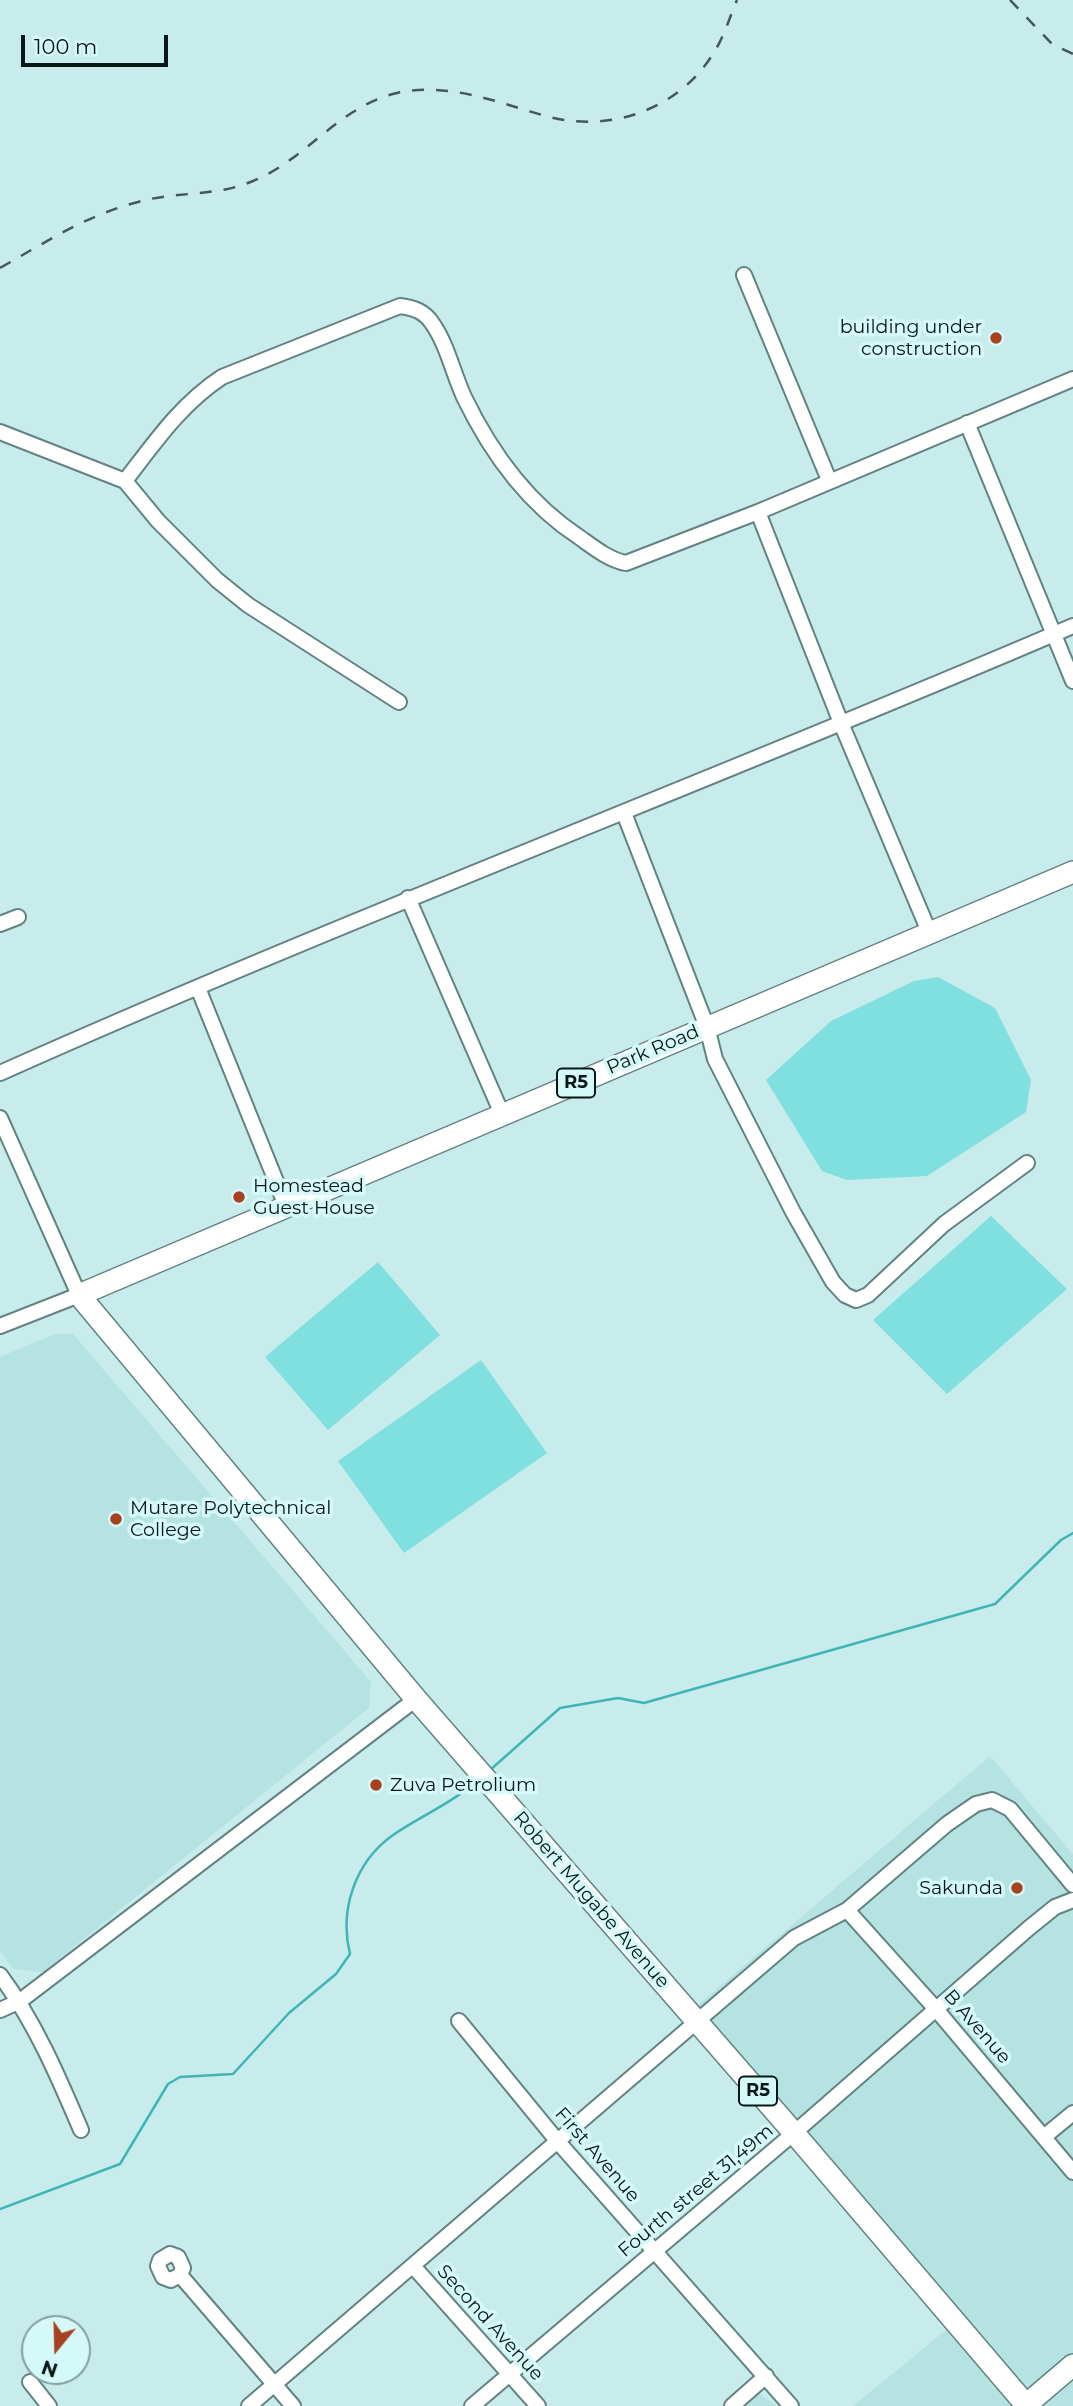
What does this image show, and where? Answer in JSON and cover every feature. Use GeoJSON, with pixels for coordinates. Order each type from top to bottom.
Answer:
{"type":"FeatureCollection","features":[{"type":"Feature","properties":{"kind":"highway","name":"Park Road"},"geometry":{"type":"LineString","coordinates":[[79,1295],[1073,872]]}},
{"type":"Feature","properties":{"kind":"highway","name":"Robert Mugabe Avenue"},"geometry":{"type":"LineString","coordinates":[[79,1295],[416,1699],[794,2133],[1026,2406]]}},
{"type":"Feature","properties":{"kind":"highway"},"geometry":{"type":"LineString","coordinates":[[1026,2406],[1073,2365]]}},
{"type":"Feature","properties":{"kind":"highway"},"geometry":{"type":"LineString","coordinates":[[1044,2406],[1073,2379]]}},
{"type":"Feature","properties":{"kind":"street"},"geometry":{"type":"LineString","coordinates":[[744,275],[829,480]]}},
{"type":"Feature","properties":{"kind":"street"},"geometry":{"type":"LineString","coordinates":[[125,481],[179,411],[195,395],[222,377],[401,306],[424,312],[433,324],[465,398],[504,466],[524,492],[559,524],[611,558],[632,563],[1073,379]]}},
{"type":"Feature","properties":{"kind":"street"},"geometry":{"type":"LineString","coordinates":[[967,423],[1073,681]]}},
{"type":"Feature","properties":{"kind":"street"},"geometry":{"type":"LineString","coordinates":[[0,432],[125,481],[158,521],[237,597],[271,622],[399,702]]}},
{"type":"Feature","properties":{"kind":"street"},"geometry":{"type":"LineString","coordinates":[[758,512],[841,723],[930,934]]}},
{"type":"Feature","properties":{"kind":"street"},"geometry":{"type":"LineString","coordinates":[[0,1073],[408,898],[624,813],[1073,626]]}},
{"type":"Feature","properties":{"kind":"street"},"geometry":{"type":"LineString","coordinates":[[624,813],[707,1027],[715,1059],[806,1235],[833,1282],[845,1296],[862,1299],[944,1224],[1027,1163]]}},
{"type":"Feature","properties":{"kind":"street"},"geometry":{"type":"LineString","coordinates":[[408,898],[502,1114]]}},
{"type":"Feature","properties":{"kind":"street"},"geometry":{"type":"LineString","coordinates":[[0,924],[19,917]]}},
{"type":"Feature","properties":{"kind":"street"},"geometry":{"type":"LineString","coordinates":[[198,988],[286,1206]]}},
{"type":"Feature","properties":{"kind":"street"},"geometry":{"type":"LineString","coordinates":[[0,1118],[49,1234],[79,1295],[0,1326]]}},
{"type":"Feature","properties":{"kind":"street"},"geometry":{"type":"LineString","coordinates":[[0,2010],[20,2001],[416,1699]]}},
{"type":"Feature","properties":{"kind":"street"},"geometry":{"type":"LineString","coordinates":[[249,2406],[558,2143],[695,2020],[794,1938],[847,1910],[947,1824],[976,1804],[992,1800],[1010,1809],[1073,1885]]}},
{"type":"Feature","properties":{"kind":"street","name":"Fourth street 31,49m"},"geometry":{"type":"LineString","coordinates":[[472,2406],[794,2133],[935,2008],[1055,1907],[1073,1900]]}},
{"type":"Feature","properties":{"kind":"street","name":"B Avenue"},"geometry":{"type":"LineString","coordinates":[[847,1910],[935,2008],[1073,2172]]}},
{"type":"Feature","properties":{"kind":"street"},"geometry":{"type":"LineString","coordinates":[[0,1975],[20,2001],[55,2069],[81,2130]]}},
{"type":"Feature","properties":{"kind":"street","name":"First Avenue"},"geometry":{"type":"LineString","coordinates":[[459,2021],[558,2143],[656,2250],[791,2406]]}},
{"type":"Feature","properties":{"kind":"street"},"geometry":{"type":"LineString","coordinates":[[1045,2136],[1073,2113]]}},
{"type":"Feature","properties":{"kind":"street","name":"Second Avenue"},"geometry":{"type":"LineString","coordinates":[[413,2266],[538,2406]]}},
{"type":"Feature","properties":{"kind":"street"},"geometry":{"type":"LineString","coordinates":[[180,2275],[293,2406]]}},
{"type":"Feature","properties":{"kind":"street"},"geometry":{"type":"LineString","coordinates":[[732,2406],[766,2376]]}},
{"type":"Feature","properties":{"kind":"street"},"geometry":{"type":"LineString","coordinates":[[32,2385],[49,2406]]}},
{"type":"Feature","properties":{"kind":"shaded area"},"geometry":{"type":"Polygon","coordinates":[[[938,977],[995,1008],[1031,1080],[1026,1112],[927,1176],[847,1180],[822,1171],[766,1080],[831,1021],[914,981],[938,977]]]}},
{"type":"Feature","properties":{"kind":"shaded area"},"geometry":{"type":"Polygon","coordinates":[[[991,1216],[1067,1289],[947,1394],[873,1320],[991,1216]]]}},
{"type":"Feature","properties":{"kind":"shaded area"},"geometry":{"type":"Polygon","coordinates":[[[378,1262],[440,1335],[328,1430],[265,1357],[378,1262]]]}},
{"type":"Feature","properties":{"kind":"shaded area","name":"Mutare Polytechnical College"},"geometry":{"type":"Polygon","coordinates":[[[55,1334],[73,1334],[371,1682],[369,1708],[43,1972],[13,1969],[0,1951],[0,1357],[55,1334]]]}},
{"type":"Feature","properties":{"kind":"shaded area"},"geometry":{"type":"Polygon","coordinates":[[[481,1360],[547,1453],[404,1553],[338,1461],[481,1360]]]}},
{"type":"Feature","properties":{"kind":"shaded area"},"geometry":{"type":"Polygon","coordinates":[[[990,1756],[1073,1854],[1073,2406],[853,2406],[952,2325],[685,2016],[990,1756]]]}},
{"type":"Feature","properties":{"kind":"shaded area"},"geometry":{"type":"Polygon","coordinates":[[[758,2393],[777,2406],[743,2406],[758,2393]]]}},
{"type":"Feature","properties":{"kind":"waterway"},"geometry":{"type":"LineString","coordinates":[[489,1771],[560,1708],[618,1698],[644,1703],[995,1604],[1061,1540],[1073,1533]]}},
{"type":"Feature","properties":{"kind":"waterway"},"geometry":{"type":"LineString","coordinates":[[0,2209],[120,2164],[168,2084],[180,2077],[233,2074],[289,2013],[336,1974],[350,1954],[347,1937],[349,1904],[353,1888],[369,1859],[393,1835],[476,1782]]}},
{"type":"Feature","properties":{"kind":"railway"},"geometry":{"type":"LineString","coordinates":[[0,268],[101,214],[152,199],[225,189],[253,181],[290,160],[357,109],[397,93],[416,90],[452,91],[542,115],[592,122],[641,112],[663,102],[683,88],[701,70],[716,49],[737,0]]}},
{"type":"Feature","properties":{"kind":"railway"},"geometry":{"type":"LineString","coordinates":[[1010,0],[1052,44],[1073,54]]}},
{"type":"Feature","properties":{"kind":"place","name":"building under construction"},"geometry":{"type":"Point","coordinates":[996,338]}},
{"type":"Feature","properties":{"kind":"place","name":"Homestead Guest House"},"geometry":{"type":"Point","coordinates":[239,1197]}},
{"type":"Feature","properties":{"kind":"place","name":"Mutare Polytechnical College"},"geometry":{"type":"Point","coordinates":[116,1519]}},
{"type":"Feature","properties":{"kind":"place","name":"Zuva Petrolium"},"geometry":{"type":"Point","coordinates":[376,1785]}},
{"type":"Feature","properties":{"kind":"place","name":"Sakunda"},"geometry":{"type":"Point","coordinates":[1017,1888]}}]}
